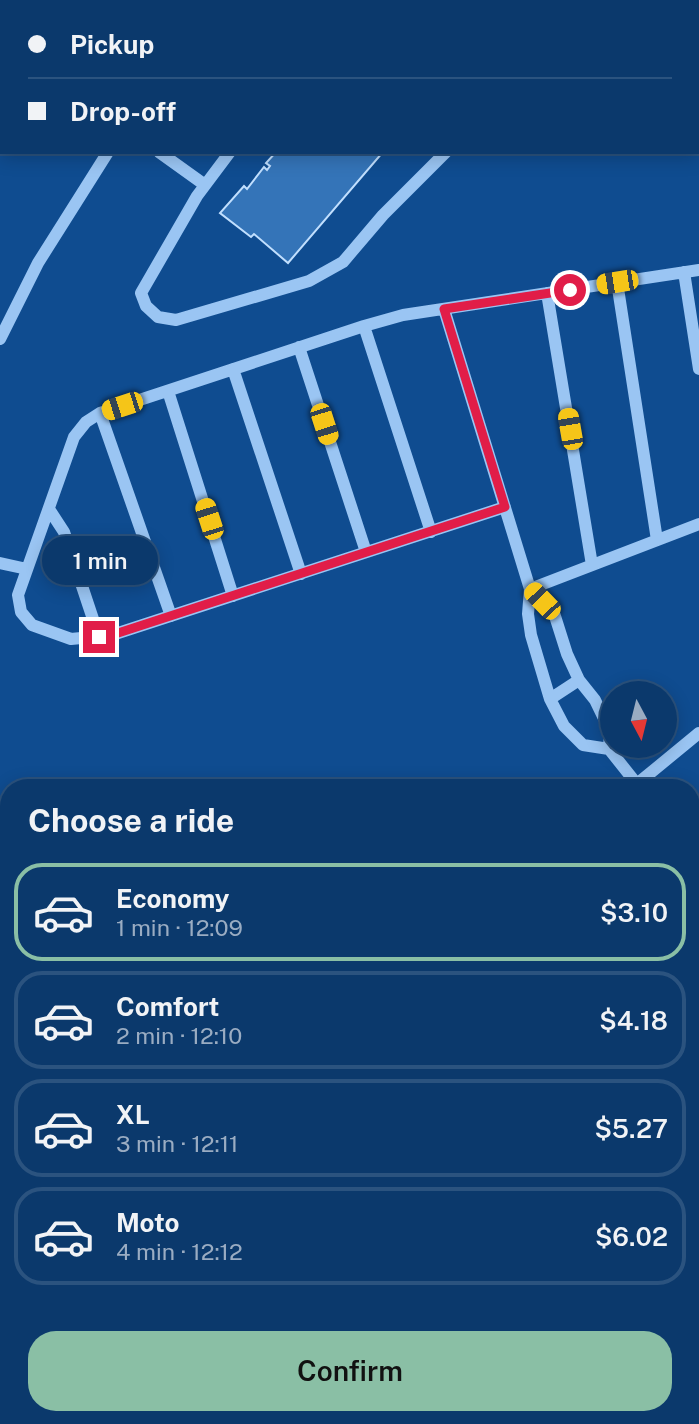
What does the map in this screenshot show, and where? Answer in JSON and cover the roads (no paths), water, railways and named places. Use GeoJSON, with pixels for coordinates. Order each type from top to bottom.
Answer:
{"type":"FeatureCollection","features":[{"type":"Feature","properties":{"kind":"street"},"geometry":{"type":"LineString","coordinates":[[0,339],[38,263],[107,154]]}},
{"type":"Feature","properties":{"kind":"street"},"geometry":{"type":"LineString","coordinates":[[162,154],[205,185]]}},
{"type":"Feature","properties":{"kind":"street"},"geometry":{"type":"LineString","coordinates":[[228,154],[197,196],[141,293],[146,306],[158,317],[176,320],[309,282],[343,262],[383,215],[444,154]]}},
{"type":"Feature","properties":{"kind":"street"},"geometry":{"type":"LineString","coordinates":[[505,507],[112,635],[71,639],[32,625],[20,612],[18,595],[74,437],[86,422],[100,413],[403,315],[699,270]]}},
{"type":"Feature","properties":{"kind":"street"},"geometry":{"type":"LineString","coordinates":[[684,272],[699,369]]}},
{"type":"Feature","properties":{"kind":"street"},"geometry":{"type":"LineString","coordinates":[[617,282],[657,540]]}},
{"type":"Feature","properties":{"kind":"street"},"geometry":{"type":"LineString","coordinates":[[547,293],[593,565]]}},
{"type":"Feature","properties":{"kind":"street"},"geometry":{"type":"LineString","coordinates":[[444,309],[530,589],[528,614],[531,635],[550,699],[564,726],[583,745],[600,748]]}},
{"type":"Feature","properties":{"kind":"street"},"geometry":{"type":"LineString","coordinates":[[364,326],[430,532]]}},
{"type":"Feature","properties":{"kind":"street"},"geometry":{"type":"LineString","coordinates":[[299,347],[366,552]]}},
{"type":"Feature","properties":{"kind":"street"},"geometry":{"type":"LineString","coordinates":[[233,369],[301,573]]}},
{"type":"Feature","properties":{"kind":"street"},"geometry":{"type":"LineString","coordinates":[[168,391],[233,596]]}},
{"type":"Feature","properties":{"kind":"street"},"geometry":{"type":"LineString","coordinates":[[100,413],[171,616]]}},
{"type":"Feature","properties":{"kind":"street"},"geometry":{"type":"LineString","coordinates":[[49,509],[64,532],[99,637]]}},
{"type":"Feature","properties":{"kind":"street"},"geometry":{"type":"LineString","coordinates":[[530,589],[699,524]]}},
{"type":"Feature","properties":{"kind":"street"},"geometry":{"type":"LineString","coordinates":[[0,563],[27,569]]}},
{"type":"Feature","properties":{"kind":"street"},"geometry":{"type":"LineString","coordinates":[[530,589],[554,613],[567,654],[579,680],[600,708]]}},
{"type":"Feature","properties":{"kind":"street"},"geometry":{"type":"LineString","coordinates":[[550,699],[579,680]]}},
{"type":"Feature","properties":{"kind":"street"},"geometry":{"type":"LineString","coordinates":[[642,779],[699,733]]}},
{"type":"Feature","properties":{"kind":"street"},"geometry":{"type":"LineString","coordinates":[[615,758],[630,779]]}}]}
